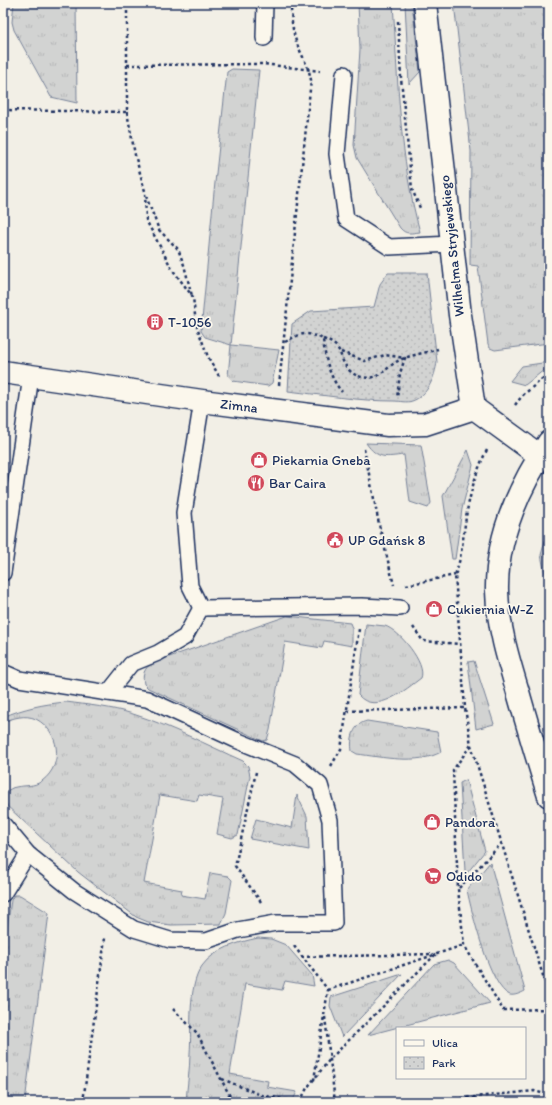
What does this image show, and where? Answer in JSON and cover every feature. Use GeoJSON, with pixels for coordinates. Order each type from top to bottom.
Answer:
{"type":"FeatureCollection","features":[{"type":"Feature","properties":{"kind":"street","name":"Wilhelma Stryjewskiego"},"geometry":{"type":"LineString","coordinates":[[425,3],[466,362],[474,408]]}},
{"type":"Feature","properties":{"kind":"street","name":"Zimna"},"geometry":{"type":"LineString","coordinates":[[3,372],[202,401],[388,425],[425,424],[474,408]]}},
{"type":"Feature","properties":{"kind":"street"},"geometry":{"type":"LineString","coordinates":[[474,408],[499,427],[546,450],[530,473],[507,525],[499,563],[497,591],[502,636],[549,796]]}},
{"type":"Feature","properties":{"kind":"lane"},"geometry":{"type":"LineString","coordinates":[[264,38],[265,3]]}},
{"type":"Feature","properties":{"kind":"lane"},"geometry":{"type":"LineString","coordinates":[[344,74],[337,154],[346,219],[389,247],[452,244]]}},
{"type":"Feature","properties":{"kind":"lane"},"geometry":{"type":"LineString","coordinates":[[3,573],[31,376]]}},
{"type":"Feature","properties":{"kind":"lane"},"geometry":{"type":"LineString","coordinates":[[201,608],[190,586],[184,513],[202,401]]}},
{"type":"Feature","properties":{"kind":"lane"},"geometry":{"type":"LineString","coordinates":[[201,608],[362,606],[400,608]]}},
{"type":"Feature","properties":{"kind":"lane"},"geometry":{"type":"LineString","coordinates":[[108,693],[131,664],[158,653],[185,637],[201,608]]}},
{"type":"Feature","properties":{"kind":"lane"},"geometry":{"type":"LineString","coordinates":[[3,672],[19,679],[147,699],[259,750],[295,764],[320,785],[330,820],[334,923],[276,923],[238,930],[206,941],[170,940],[134,929],[74,891],[28,854],[3,824]]}},
{"type":"Feature","properties":{"kind":"lane"},"geometry":{"type":"LineString","coordinates":[[3,894],[28,854]]}},
{"type":"Feature","properties":{"kind":"path"},"geometry":{"type":"LineString","coordinates":[[127,3],[127,112],[135,155],[145,191],[159,230],[178,249],[184,264],[198,330],[208,357],[222,381]]}},
{"type":"Feature","properties":{"kind":"path"},"geometry":{"type":"LineString","coordinates":[[279,387],[311,80],[310,70],[297,43],[291,20],[291,3]]}},
{"type":"Feature","properties":{"kind":"path"},"geometry":{"type":"LineString","coordinates":[[128,65],[263,64],[310,70]]}},
{"type":"Feature","properties":{"kind":"path"},"geometry":{"type":"LineString","coordinates":[[3,110],[127,112]]}},
{"type":"Feature","properties":{"kind":"path"},"geometry":{"type":"LineString","coordinates":[[145,191],[146,220],[172,269],[192,297]]}},
{"type":"Feature","properties":{"kind":"path"},"geometry":{"type":"LineString","coordinates":[[284,342],[300,334],[311,334],[334,343],[341,351],[348,369],[356,376],[371,378],[384,372],[394,362],[441,348]]}},
{"type":"Feature","properties":{"kind":"path"},"geometry":{"type":"LineString","coordinates":[[323,339],[326,362],[330,373],[344,395]]}},
{"type":"Feature","properties":{"kind":"path"},"geometry":{"type":"LineString","coordinates":[[341,351],[365,361],[386,355],[405,358]]}},
{"type":"Feature","properties":{"kind":"path"},"geometry":{"type":"LineString","coordinates":[[396,403],[400,373],[405,358]]}},
{"type":"Feature","properties":{"kind":"path"},"geometry":{"type":"LineString","coordinates":[[549,373],[522,396],[499,427],[479,465],[467,510],[460,560],[454,575],[465,708],[471,744],[549,995]]}},
{"type":"Feature","properties":{"kind":"path"},"geometry":{"type":"LineString","coordinates":[[363,445],[380,529],[400,608],[423,641],[460,644]]}},
{"type":"Feature","properties":{"kind":"path"},"geometry":{"type":"LineString","coordinates":[[395,588],[454,575]]}},
{"type":"Feature","properties":{"kind":"path"},"geometry":{"type":"LineString","coordinates":[[341,749],[362,606]]}},
{"type":"Feature","properties":{"kind":"path"},"geometry":{"type":"LineString","coordinates":[[544,623],[549,619]]}},
{"type":"Feature","properties":{"kind":"path"},"geometry":{"type":"LineString","coordinates":[[347,711],[465,708]]}},
{"type":"Feature","properties":{"kind":"path"},"geometry":{"type":"LineString","coordinates":[[471,744],[453,770],[458,889],[464,945],[503,1010],[549,1009]]}},
{"type":"Feature","properties":{"kind":"path"},"geometry":{"type":"LineString","coordinates":[[247,815],[259,750]]}},
{"type":"Feature","properties":{"kind":"path"},"geometry":{"type":"LineString","coordinates":[[458,889],[502,843]]}},
{"type":"Feature","properties":{"kind":"path"},"geometry":{"type":"LineString","coordinates":[[105,936],[83,1101],[106,1102]]}},
{"type":"Feature","properties":{"kind":"path"},"geometry":{"type":"LineString","coordinates":[[314,1080],[328,990],[464,945]]}},
{"type":"Feature","properties":{"kind":"path"},"geometry":{"type":"LineString","coordinates":[[302,957],[436,954]]}},
{"type":"Feature","properties":{"kind":"path"},"geometry":{"type":"LineString","coordinates":[[222,1079],[261,1095],[299,1102],[330,1059],[436,954]]}},
{"type":"Feature","properties":{"kind":"path"},"geometry":{"type":"LineString","coordinates":[[173,1009],[197,1033],[233,1102]]}},
{"type":"Feature","properties":{"kind":"path"},"geometry":{"type":"LineString","coordinates":[[324,1013],[335,1102]]}},
{"type":"Feature","properties":{"kind":"path"},"geometry":{"type":"LineString","coordinates":[[425,1102],[534,1091],[549,1095]]}},
{"type":"Feature","properties":{"kind":"path"},"geometry":{"type":"LineString","coordinates":[[329,1102],[335,1098]]}},
{"type":"Feature","properties":{"kind":"green space"},"geometry":{"type":"Polygon","coordinates":[[[14,3],[76,3],[77,103],[51,97],[14,30],[12,22],[14,3]]]}},
{"type":"Feature","properties":{"kind":"green space"},"geometry":{"type":"Polygon","coordinates":[[[358,3],[393,3],[400,118],[408,176],[420,232],[407,233],[400,228],[357,158],[354,145],[360,49],[358,3]]]}},
{"type":"Feature","properties":{"kind":"green space"},"geometry":{"type":"Polygon","coordinates":[[[405,3],[412,3],[420,72],[409,84],[405,3]]]}},
{"type":"Feature","properties":{"kind":"green space"},"geometry":{"type":"Polygon","coordinates":[[[454,3],[549,3],[549,343],[495,350],[490,348],[488,344],[478,266],[470,265],[471,151],[454,3]]]}},
{"type":"Feature","properties":{"kind":"green space"},"geometry":{"type":"Polygon","coordinates":[[[232,69],[259,70],[231,345],[205,337],[201,331],[214,192],[227,72],[232,69]]]}},
{"type":"Feature","properties":{"kind":"green space"},"geometry":{"type":"Polygon","coordinates":[[[388,273],[427,273],[437,362],[430,385],[422,395],[410,402],[405,402],[354,399],[288,391],[292,324],[311,311],[374,307],[380,284],[388,273]]]}},
{"type":"Feature","properties":{"kind":"green space"},"geometry":{"type":"Polygon","coordinates":[[[231,345],[279,350],[272,383],[268,386],[233,381],[228,376],[231,345]]]}},
{"type":"Feature","properties":{"kind":"green space"},"geometry":{"type":"Polygon","coordinates":[[[549,362],[549,366],[525,385],[510,381],[522,366],[549,362]]]}},
{"type":"Feature","properties":{"kind":"green space"},"geometry":{"type":"Polygon","coordinates":[[[366,443],[421,445],[431,503],[428,508],[410,502],[404,455],[387,457],[379,455],[366,443]]]}},
{"type":"Feature","properties":{"kind":"green space"},"geometry":{"type":"Polygon","coordinates":[[[468,450],[473,465],[462,509],[455,559],[452,559],[443,496],[468,450]]]}},
{"type":"Feature","properties":{"kind":"green space"},"geometry":{"type":"Polygon","coordinates":[[[549,527],[549,593],[541,555],[549,527]]]}},
{"type":"Feature","properties":{"kind":"green space"},"geometry":{"type":"Polygon","coordinates":[[[287,616],[350,623],[352,628],[352,646],[324,641],[322,648],[285,642],[267,740],[263,741],[148,688],[144,684],[144,672],[152,663],[287,616]]]}},
{"type":"Feature","properties":{"kind":"green space"},"geometry":{"type":"Polygon","coordinates":[[[366,624],[385,626],[397,634],[416,656],[422,672],[421,678],[415,683],[399,694],[382,702],[373,703],[365,701],[358,695],[366,624]]]}},
{"type":"Feature","properties":{"kind":"green space"},"geometry":{"type":"Polygon","coordinates":[[[474,661],[494,724],[476,729],[468,662],[474,661]]]}},
{"type":"Feature","properties":{"kind":"green space"},"geometry":{"type":"Polygon","coordinates":[[[66,702],[100,706],[133,714],[175,730],[243,761],[248,766],[250,776],[238,835],[232,838],[217,834],[223,799],[199,795],[197,801],[160,795],[144,883],[182,890],[181,895],[205,899],[210,873],[228,876],[232,880],[226,913],[221,924],[171,925],[148,922],[136,917],[78,872],[5,804],[5,792],[15,787],[36,784],[42,781],[49,774],[54,766],[56,748],[50,731],[44,724],[36,719],[23,717],[3,722],[3,717],[34,707],[66,702]]]}},
{"type":"Feature","properties":{"kind":"green space"},"geometry":{"type":"Polygon","coordinates":[[[367,721],[437,732],[441,752],[432,756],[411,759],[357,754],[352,751],[352,737],[358,725],[367,721]]]}},
{"type":"Feature","properties":{"kind":"green space"},"geometry":{"type":"Polygon","coordinates":[[[466,780],[485,851],[467,873],[465,871],[460,783],[466,780]]]}},
{"type":"Feature","properties":{"kind":"green space"},"geometry":{"type":"Polygon","coordinates":[[[297,795],[307,816],[309,850],[250,839],[256,819],[292,828],[297,795]]]}},
{"type":"Feature","properties":{"kind":"green space"},"geometry":{"type":"Polygon","coordinates":[[[490,862],[525,991],[514,995],[510,995],[503,990],[495,979],[482,947],[467,890],[490,862]]]}},
{"type":"Feature","properties":{"kind":"green space"},"geometry":{"type":"Polygon","coordinates":[[[14,895],[20,895],[49,913],[25,1102],[3,1102],[3,958],[11,900],[14,895]]]}},
{"type":"Feature","properties":{"kind":"green space"},"geometry":{"type":"Polygon","coordinates":[[[258,938],[271,939],[286,945],[312,975],[314,986],[285,981],[282,990],[245,984],[230,1074],[268,1081],[267,1087],[297,1092],[292,1102],[186,1102],[190,1065],[191,1008],[197,975],[202,966],[213,955],[227,947],[258,938]]]}},
{"type":"Feature","properties":{"kind":"green space"},"geometry":{"type":"Polygon","coordinates":[[[448,960],[454,963],[490,1003],[368,1035],[434,964],[448,960]]]}},
{"type":"Feature","properties":{"kind":"green space"},"geometry":{"type":"Polygon","coordinates":[[[402,974],[342,1037],[330,1006],[331,997],[402,974]]]}},
{"type":"Feature","properties":{"kind":"place","name":"T-1056"},"geometry":{"type":"Point","coordinates":[155,322]}},
{"type":"Feature","properties":{"kind":"place","name":"Piekarnia Gneba"},"geometry":{"type":"Point","coordinates":[259,460]}},
{"type":"Feature","properties":{"kind":"place","name":"Bar Caira"},"geometry":{"type":"Point","coordinates":[256,483]}},
{"type":"Feature","properties":{"kind":"place","name":"UP Gdańsk 8"},"geometry":{"type":"Point","coordinates":[335,540]}},
{"type":"Feature","properties":{"kind":"place","name":"Cukiernia W-Z"},"geometry":{"type":"Point","coordinates":[434,609]}},
{"type":"Feature","properties":{"kind":"place","name":"Pandora"},"geometry":{"type":"Point","coordinates":[432,822]}},
{"type":"Feature","properties":{"kind":"place","name":"Odido"},"geometry":{"type":"Point","coordinates":[433,876]}}]}
